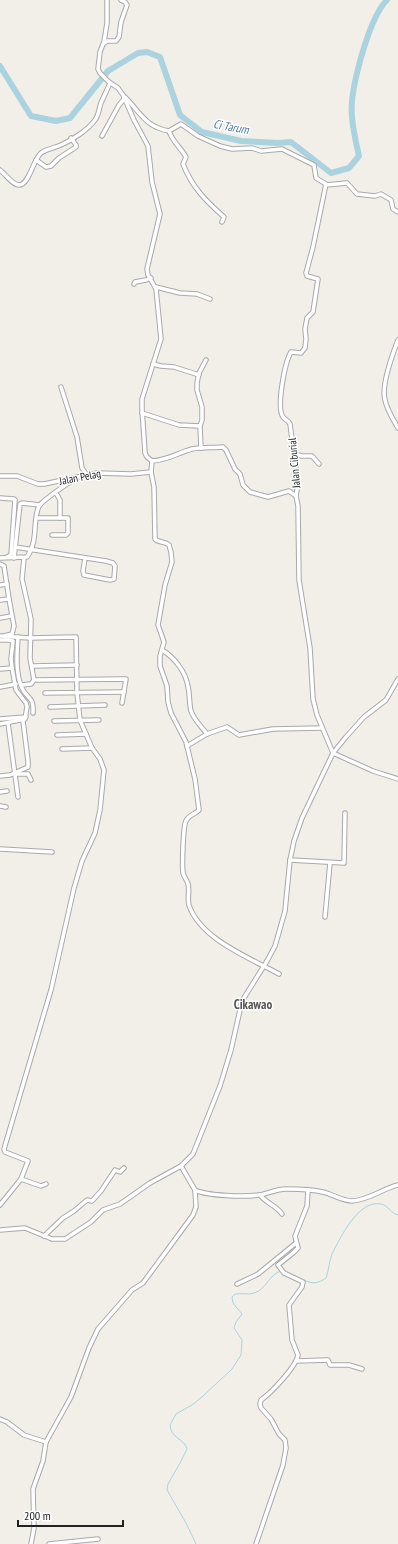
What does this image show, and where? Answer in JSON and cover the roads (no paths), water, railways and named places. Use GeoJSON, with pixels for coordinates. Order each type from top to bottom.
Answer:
{"type":"FeatureCollection","features":[{"type":"Feature","properties":{"kind":"street"},"geometry":{"type":"LineString","coordinates":[[107,0],[108,19],[98,64],[100,73],[109,82],[116,86],[145,122],[169,131],[181,124],[198,136],[224,147],[252,148],[260,151],[284,150],[314,165],[316,178],[324,182],[326,185],[347,183],[357,194],[375,196],[382,195],[391,200],[393,208],[398,212]]}},
{"type":"Feature","properties":{"kind":"street"},"geometry":{"type":"LineString","coordinates":[[103,44],[107,41],[116,41],[119,38],[121,22],[127,5],[121,0]]}},
{"type":"Feature","properties":{"kind":"street"},"geometry":{"type":"LineString","coordinates":[[0,170],[15,184],[21,184],[28,178],[36,160],[42,152],[62,144],[81,133],[95,120],[109,82]]}},
{"type":"Feature","properties":{"kind":"street"},"geometry":{"type":"LineString","coordinates":[[102,136],[124,96]]}},
{"type":"Feature","properties":{"kind":"street"},"geometry":{"type":"LineString","coordinates":[[124,96],[134,120],[148,146],[153,185],[160,210],[160,218],[148,264],[148,273],[156,287],[161,339],[144,392],[142,413],[145,453],[152,461],[170,458],[188,450],[223,447],[240,474],[243,485],[250,492],[268,497],[289,491],[296,496]]}},
{"type":"Feature","properties":{"kind":"street"},"geometry":{"type":"LineString","coordinates":[[169,131],[172,139],[180,147],[186,157],[184,164],[194,186],[199,194],[224,217],[222,222]]}},
{"type":"Feature","properties":{"kind":"street"},"geometry":{"type":"LineString","coordinates":[[36,160],[46,167],[51,166],[59,158],[76,148],[76,145],[71,138]]}},
{"type":"Feature","properties":{"kind":"street","name":"Jalan Ciburial"},"geometry":{"type":"LineString","coordinates":[[326,185],[306,273],[307,276],[318,280],[313,312],[307,318],[305,329],[305,348],[301,353],[291,352],[287,360],[283,378],[281,407],[283,417],[290,423],[298,484],[296,496],[298,506],[299,580],[310,648],[313,699],[317,715],[333,753]]}},
{"type":"Feature","properties":{"kind":"street"},"geometry":{"type":"LineString","coordinates":[[134,284],[135,282],[151,278]]}},
{"type":"Feature","properties":{"kind":"street"},"geometry":{"type":"LineString","coordinates":[[156,287],[180,293],[197,294],[210,299]]}},
{"type":"Feature","properties":{"kind":"street"},"geometry":{"type":"LineString","coordinates":[[398,340],[388,372],[384,396],[386,405],[398,428]]}},
{"type":"Feature","properties":{"kind":"street"},"geometry":{"type":"LineString","coordinates":[[201,448],[200,426],[202,420],[202,407],[197,390],[199,375],[206,360]]}},
{"type":"Feature","properties":{"kind":"street"},"geometry":{"type":"LineString","coordinates":[[153,364],[174,367],[199,375]]}},
{"type":"Feature","properties":{"kind":"street"},"geometry":{"type":"LineString","coordinates":[[61,387],[75,432],[82,468],[86,474]]}},
{"type":"Feature","properties":{"kind":"street"},"geometry":{"type":"LineString","coordinates":[[142,413],[179,425],[200,426]]}},
{"type":"Feature","properties":{"kind":"street"},"geometry":{"type":"LineString","coordinates":[[294,454],[313,456],[319,464]]}},
{"type":"Feature","properties":{"kind":"street"},"geometry":{"type":"LineString","coordinates":[[152,461],[151,472],[154,487],[155,539],[169,545],[172,560],[164,588],[158,625],[164,642],[160,666],[167,686],[168,702],[171,713],[187,746],[195,779],[199,810],[188,818],[184,828],[183,871],[189,887],[189,906],[199,923],[211,934],[246,957],[279,974]]}},
{"type":"Feature","properties":{"kind":"street","name":"Jalan Pelag"},"geometry":{"type":"LineString","coordinates":[[0,476],[23,477],[38,484],[86,474],[108,472],[140,474],[151,472]]}},
{"type":"Feature","properties":{"kind":"street"},"geometry":{"type":"LineString","coordinates":[[0,557],[24,558],[28,556],[34,541],[40,505],[77,477]]}},
{"type":"Feature","properties":{"kind":"street"},"geometry":{"type":"LineString","coordinates":[[56,493],[60,500],[60,518]]}},
{"type":"Feature","properties":{"kind":"street"},"geometry":{"type":"LineString","coordinates":[[0,498],[14,499],[15,504],[11,555],[0,557]]}},
{"type":"Feature","properties":{"kind":"street"},"geometry":{"type":"LineString","coordinates":[[14,558],[20,504],[40,505]]}},
{"type":"Feature","properties":{"kind":"street"},"geometry":{"type":"LineString","coordinates":[[37,518],[68,518],[68,533],[66,535],[52,534]]}},
{"type":"Feature","properties":{"kind":"street"},"geometry":{"type":"LineString","coordinates":[[15,547],[32,548],[113,563],[114,578],[109,580],[84,575],[85,558]]}},
{"type":"Feature","properties":{"kind":"street"},"geometry":{"type":"LineString","coordinates":[[21,686],[34,682],[30,658],[31,619],[22,578],[24,558]]}},
{"type":"Feature","properties":{"kind":"street"},"geometry":{"type":"LineString","coordinates":[[0,564],[4,566],[5,569],[11,616],[14,626],[13,632],[1,638]]}},
{"type":"Feature","properties":{"kind":"street"},"geometry":{"type":"LineString","coordinates":[[0,569],[5,569]]}},
{"type":"Feature","properties":{"kind":"street"},"geometry":{"type":"LineString","coordinates":[[107,586],[109,580]]}},
{"type":"Feature","properties":{"kind":"street"},"geometry":{"type":"LineString","coordinates":[[0,585],[7,584]]}},
{"type":"Feature","properties":{"kind":"street"},"geometry":{"type":"LineString","coordinates":[[0,600],[9,599]]}},
{"type":"Feature","properties":{"kind":"street"},"geometry":{"type":"LineString","coordinates":[[0,618],[11,616]]}},
{"type":"Feature","properties":{"kind":"street"},"geometry":{"type":"LineString","coordinates":[[18,637],[18,668],[21,686],[32,700],[33,713]]}},
{"type":"Feature","properties":{"kind":"street"},"geometry":{"type":"LineString","coordinates":[[0,1205],[21,1179],[28,1161],[5,1152],[4,1149],[51,990],[74,888],[82,860],[95,833],[100,810],[104,770],[100,759],[92,748],[80,720],[77,693],[76,637],[1,638]]}},
{"type":"Feature","properties":{"kind":"street"},"geometry":{"type":"LineString","coordinates":[[1,638],[13,642],[11,659],[12,668],[17,691],[26,702],[26,717],[23,721],[28,765],[26,768],[15,774]]}},
{"type":"Feature","properties":{"kind":"street"},"geometry":{"type":"LineString","coordinates":[[162,650],[174,659],[186,678],[193,716],[207,734]]}},
{"type":"Feature","properties":{"kind":"street"},"geometry":{"type":"LineString","coordinates":[[33,666],[76,665]]}},
{"type":"Feature","properties":{"kind":"street"},"geometry":{"type":"LineString","coordinates":[[0,669],[12,668]]}},
{"type":"Feature","properties":{"kind":"street"},"geometry":{"type":"LineString","coordinates":[[36,680],[126,678],[122,703]]}},
{"type":"Feature","properties":{"kind":"street"},"geometry":{"type":"LineString","coordinates":[[0,1230],[25,1228],[56,1240],[65,1239],[92,1222],[103,1210],[120,1204],[150,1183],[181,1166],[195,1150],[220,1086],[231,1050],[242,1001],[275,946],[282,922],[294,841],[302,818],[333,753],[364,718],[386,700],[398,679]]}},
{"type":"Feature","properties":{"kind":"street"},"geometry":{"type":"LineString","coordinates":[[0,687],[16,684]]}},
{"type":"Feature","properties":{"kind":"street"},"geometry":{"type":"LineString","coordinates":[[45,693],[124,692]]}},
{"type":"Feature","properties":{"kind":"street"},"geometry":{"type":"LineString","coordinates":[[50,707],[105,706]]}},
{"type":"Feature","properties":{"kind":"street"},"geometry":{"type":"LineString","coordinates":[[0,719],[26,717]]}},
{"type":"Feature","properties":{"kind":"street"},"geometry":{"type":"LineString","coordinates":[[54,721],[99,720]]}},
{"type":"Feature","properties":{"kind":"street"},"geometry":{"type":"LineString","coordinates":[[0,724],[23,721]]}},
{"type":"Feature","properties":{"kind":"street"},"geometry":{"type":"LineString","coordinates":[[8,723],[18,797]]}},
{"type":"Feature","properties":{"kind":"street"},"geometry":{"type":"LineString","coordinates":[[187,746],[207,734],[227,727],[239,735],[273,729],[322,728]]}},
{"type":"Feature","properties":{"kind":"street"},"geometry":{"type":"LineString","coordinates":[[57,735],[86,734]]}},
{"type":"Feature","properties":{"kind":"street"},"geometry":{"type":"LineString","coordinates":[[62,749],[92,748]]}},
{"type":"Feature","properties":{"kind":"street"},"geometry":{"type":"LineString","coordinates":[[333,753],[398,780]]}},
{"type":"Feature","properties":{"kind":"street"},"geometry":{"type":"LineString","coordinates":[[0,776],[27,774],[30,776],[31,780]]}},
{"type":"Feature","properties":{"kind":"street"},"geometry":{"type":"LineString","coordinates":[[0,792],[7,791]]}},
{"type":"Feature","properties":{"kind":"street"},"geometry":{"type":"LineString","coordinates":[[0,806],[6,807]]}},
{"type":"Feature","properties":{"kind":"street"},"geometry":{"type":"LineString","coordinates":[[290,860],[344,863],[345,813]]}},
{"type":"Feature","properties":{"kind":"street"},"geometry":{"type":"LineString","coordinates":[[0,849],[52,852]]}},
{"type":"Feature","properties":{"kind":"street"},"geometry":{"type":"LineString","coordinates":[[325,917],[330,863]]}},
{"type":"Feature","properties":{"kind":"street"},"geometry":{"type":"LineString","coordinates":[[31,1544],[34,1528],[33,1489],[43,1461],[46,1442],[71,1397],[89,1348],[98,1329],[132,1290],[143,1283],[193,1215],[196,1207],[195,1190],[181,1166]]}},
{"type":"Feature","properties":{"kind":"street"},"geometry":{"type":"LineString","coordinates":[[44,1236],[63,1218],[87,1200],[92,1201],[101,1191],[115,1169],[120,1172],[124,1168]]}},
{"type":"Feature","properties":{"kind":"street"},"geometry":{"type":"LineString","coordinates":[[21,1179],[41,1186],[46,1184]]}},
{"type":"Feature","properties":{"kind":"street"},"geometry":{"type":"LineString","coordinates":[[195,1190],[208,1194],[260,1195],[274,1190],[308,1190],[323,1192],[343,1200],[350,1201],[368,1197],[398,1185]]}},
{"type":"Feature","properties":{"kind":"street"},"geometry":{"type":"LineString","coordinates":[[256,1544],[283,1465],[286,1448],[285,1440],[279,1434],[271,1419],[260,1404],[261,1400],[280,1383],[296,1361],[298,1355],[292,1340],[289,1305],[302,1287],[303,1282],[284,1273],[278,1267],[278,1264],[298,1248],[295,1236],[307,1206],[308,1190]]}},
{"type":"Feature","properties":{"kind":"street"},"geometry":{"type":"LineString","coordinates":[[260,1195],[282,1214]]}},
{"type":"Feature","properties":{"kind":"street"},"geometry":{"type":"LineString","coordinates":[[237,1284],[258,1274],[296,1243]]}},
{"type":"Feature","properties":{"kind":"street"},"geometry":{"type":"LineString","coordinates":[[296,1361],[328,1360],[330,1365],[349,1365],[362,1369]]}},
{"type":"Feature","properties":{"kind":"street"},"geometry":{"type":"LineString","coordinates":[[0,1419],[7,1422],[24,1435],[46,1442]]}},
{"type":"Feature","properties":{"kind":"street"},"geometry":{"type":"LineString","coordinates":[[49,1544],[98,1539]]}},
{"type":"Feature","properties":{"kind":"waterway","name":"Ci Tarum"},"geometry":{"type":"LineString","coordinates":[[0,66],[31,116],[56,121],[70,118],[108,71],[138,53],[147,52],[160,57],[180,115],[202,132],[241,141],[278,143],[291,142],[331,173],[349,168],[359,156],[352,117],[352,105],[357,73],[367,38],[380,9],[387,0]]}},
{"type":"Feature","properties":{"kind":"waterway"},"geometry":{"type":"LineString","coordinates":[[304,1280],[315,1283],[326,1278],[332,1254],[340,1239],[351,1221],[365,1207],[373,1204],[381,1204],[398,1215]]}},
{"type":"Feature","properties":{"kind":"waterway"},"geometry":{"type":"LineString","coordinates":[[196,1544],[167,1490],[168,1484],[187,1449],[185,1445],[175,1436],[170,1425],[176,1414],[192,1405],[232,1369],[241,1355],[242,1340],[234,1328],[236,1322],[242,1314],[233,1303],[232,1297],[235,1294],[250,1294],[262,1289],[273,1275],[281,1271]]}},
{"type":"Feature","properties":{"kind":"waterway"},"geometry":{"type":"LineString","coordinates":[[284,1271],[290,1274]]}},
{"type":"Feature","properties":{"kind":"district","name":"Cikawao"},"geometry":{"type":"Point","coordinates":[253,1004]}}]}
